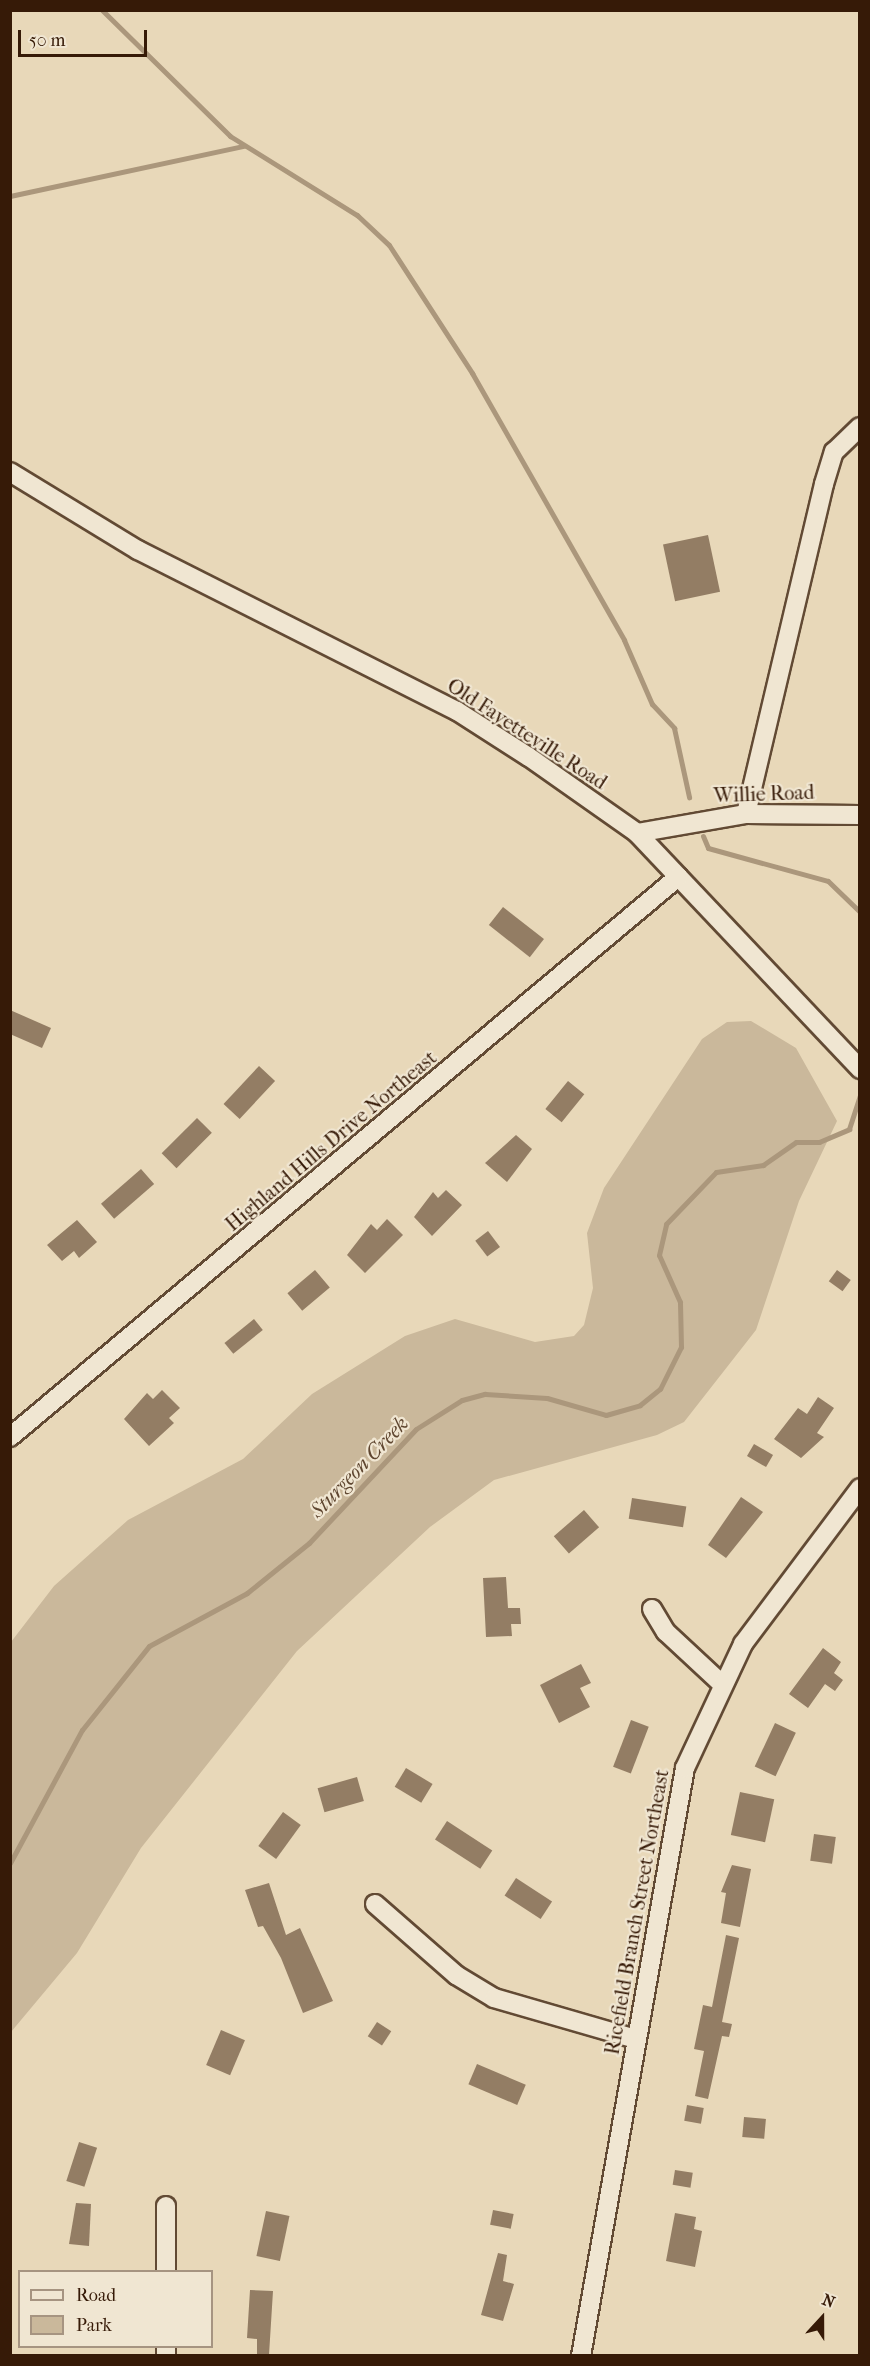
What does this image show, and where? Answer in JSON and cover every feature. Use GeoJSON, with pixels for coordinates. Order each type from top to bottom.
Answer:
{"type":"FeatureCollection","features":[{"type":"Feature","properties":{"kind":"street"},"geometry":{"type":"LineString","coordinates":[[747,814],[824,484],[834,452],[860,427]]}},
{"type":"Feature","properties":{"kind":"street","name":"Old Fayetteville Road"},"geometry":{"type":"LineString","coordinates":[[10,472],[138,550],[457,711],[637,833],[860,1069]]}},
{"type":"Feature","properties":{"kind":"street","name":"Willie Road"},"geometry":{"type":"LineString","coordinates":[[637,833],[747,814],[860,814]]}},
{"type":"Feature","properties":{"kind":"street","name":"Highland Hills Drive Northeast"},"geometry":{"type":"LineString","coordinates":[[10,1437],[678,877]]}},
{"type":"Feature","properties":{"kind":"street","name":"Ricefield Branch Street Northeast"},"geometry":{"type":"LineString","coordinates":[[581,2355],[675,1809],[685,1768],[722,1684],[743,1644],[860,1488]]}},
{"type":"Feature","properties":{"kind":"street"},"geometry":{"type":"LineString","coordinates":[[652,1609],[666,1632],[722,1684]]}},
{"type":"Feature","properties":{"kind":"street"},"geometry":{"type":"LineString","coordinates":[[375,1904],[456,1975],[494,1998],[636,2039]]}},
{"type":"Feature","properties":{"kind":"street"},"geometry":{"type":"LineString","coordinates":[[166,2206],[166,2270]]}},
{"type":"Feature","properties":{"kind":"green space"},"geometry":{"type":"Polygon","coordinates":[[[751,1021],[796,1048],[837,1121],[799,1201],[756,1330],[684,1422],[657,1435],[494,1480],[430,1527],[297,1651],[141,1848],[77,1953],[11,2032],[11,1642],[54,1586],[128,1520],[243,1459],[312,1394],[405,1336],[455,1319],[535,1342],[574,1336],[584,1325],[593,1288],[587,1233],[604,1188],[702,1039],[727,1022],[751,1021]]]}},
{"type":"Feature","properties":{"kind":"building"},"geometry":{"type":"Polygon","coordinates":[[[708,535],[720,592],[675,601],[663,545],[708,535]]]}},
{"type":"Feature","properties":{"kind":"building"},"geometry":{"type":"Polygon","coordinates":[[[503,907],[544,939],[530,957],[489,925],[503,907]]]}},
{"type":"Feature","properties":{"kind":"building"},"geometry":{"type":"Polygon","coordinates":[[[10,1010],[51,1028],[42,1048],[10,1034],[10,1010]]]}},
{"type":"Feature","properties":{"kind":"building"},"geometry":{"type":"Polygon","coordinates":[[[259,1066],[275,1081],[240,1119],[224,1104],[259,1066]]]}},
{"type":"Feature","properties":{"kind":"building"},"geometry":{"type":"Polygon","coordinates":[[[568,1081],[584,1094],[562,1122],[545,1109],[568,1081]]]}},
{"type":"Feature","properties":{"kind":"building"},"geometry":{"type":"Polygon","coordinates":[[[197,1118],[212,1133],[176,1168],[162,1153],[197,1118]]]}},
{"type":"Feature","properties":{"kind":"building"},"geometry":{"type":"Polygon","coordinates":[[[516,1135],[532,1149],[507,1182],[485,1163],[516,1135]]]}},
{"type":"Feature","properties":{"kind":"building"},"geometry":{"type":"Polygon","coordinates":[[[141,1169],[154,1184],[114,1219],[101,1204],[141,1169]]]}},
{"type":"Feature","properties":{"kind":"building"},"geometry":{"type":"Polygon","coordinates":[[[446,1190],[462,1205],[432,1236],[414,1217],[433,1192],[438,1198],[446,1190]]]}},
{"type":"Feature","properties":{"kind":"building"},"geometry":{"type":"Polygon","coordinates":[[[387,1219],[403,1235],[365,1273],[347,1255],[371,1224],[377,1230],[387,1219]]]}},
{"type":"Feature","properties":{"kind":"building"},"geometry":{"type":"Polygon","coordinates":[[[77,1220],[97,1242],[79,1258],[74,1251],[62,1261],[47,1245],[77,1220]]]}},
{"type":"Feature","properties":{"kind":"building"},"geometry":{"type":"Polygon","coordinates":[[[488,1231],[500,1247],[487,1257],[475,1241],[488,1231]]]}},
{"type":"Feature","properties":{"kind":"building"},"geometry":{"type":"Polygon","coordinates":[[[315,1270],[330,1288],[302,1311],[287,1293],[315,1270]]]}},
{"type":"Feature","properties":{"kind":"building"},"geometry":{"type":"Polygon","coordinates":[[[837,1270],[851,1280],[843,1291],[829,1281],[837,1270]]]}},
{"type":"Feature","properties":{"kind":"building"},"geometry":{"type":"Polygon","coordinates":[[[254,1319],[263,1330],[233,1354],[224,1343],[254,1319]]]}},
{"type":"Feature","properties":{"kind":"building"},"geometry":{"type":"Polygon","coordinates":[[[162,1390],[180,1408],[169,1418],[174,1423],[149,1446],[124,1419],[147,1393],[153,1399],[162,1390]]]}},
{"type":"Feature","properties":{"kind":"building"},"geometry":{"type":"Polygon","coordinates":[[[818,1397],[834,1408],[817,1433],[824,1437],[801,1458],[774,1439],[798,1408],[807,1414],[818,1397]]]}},
{"type":"Feature","properties":{"kind":"building"},"geometry":{"type":"Polygon","coordinates":[[[754,1444],[773,1455],[766,1467],[747,1456],[754,1444]]]}},
{"type":"Feature","properties":{"kind":"building"},"geometry":{"type":"Polygon","coordinates":[[[741,1497],[763,1512],[726,1558],[708,1545],[741,1497]]]}},
{"type":"Feature","properties":{"kind":"building"},"geometry":{"type":"Polygon","coordinates":[[[632,1498],[686,1507],[683,1527],[629,1519],[632,1498]]]}},
{"type":"Feature","properties":{"kind":"building"},"geometry":{"type":"Polygon","coordinates":[[[584,1510],[599,1527],[569,1554],[554,1536],[584,1510]]]}},
{"type":"Feature","properties":{"kind":"building"},"geometry":{"type":"Polygon","coordinates":[[[506,1577],[508,1608],[520,1608],[521,1624],[511,1624],[512,1636],[486,1637],[483,1578],[506,1577]]]}},
{"type":"Feature","properties":{"kind":"building"},"geometry":{"type":"Polygon","coordinates":[[[823,1648],[841,1662],[834,1673],[843,1680],[835,1691],[825,1684],[808,1708],[789,1694],[823,1648]]]}},
{"type":"Feature","properties":{"kind":"building"},"geometry":{"type":"Polygon","coordinates":[[[581,1664],[591,1683],[580,1688],[590,1707],[559,1723],[540,1685],[581,1664]]]}},
{"type":"Feature","properties":{"kind":"building"},"geometry":{"type":"Polygon","coordinates":[[[631,1720],[649,1727],[631,1773],[613,1767],[631,1720]]]}},
{"type":"Feature","properties":{"kind":"building"},"geometry":{"type":"Polygon","coordinates":[[[775,1723],[796,1733],[776,1776],[755,1767],[775,1723]]]}},
{"type":"Feature","properties":{"kind":"building"},"geometry":{"type":"Polygon","coordinates":[[[406,1768],[433,1784],[421,1803],[395,1787],[406,1768]]]}},
{"type":"Feature","properties":{"kind":"building"},"geometry":{"type":"Polygon","coordinates":[[[357,1777],[364,1801],[324,1812],[318,1788],[357,1777]]]}},
{"type":"Feature","properties":{"kind":"building"},"geometry":{"type":"Polygon","coordinates":[[[740,1792],[774,1799],[765,1842],[731,1835],[740,1792]]]}},
{"type":"Feature","properties":{"kind":"building"},"geometry":{"type":"Polygon","coordinates":[[[283,1812],[301,1825],[276,1859],[258,1846],[283,1812]]]}},
{"type":"Feature","properties":{"kind":"building"},"geometry":{"type":"Polygon","coordinates":[[[447,1821],[492,1850],[480,1869],[435,1839],[447,1821]]]}},
{"type":"Feature","properties":{"kind":"building"},"geometry":{"type":"Polygon","coordinates":[[[814,1834],[836,1837],[832,1864],[810,1861],[814,1834]]]}},
{"type":"Feature","properties":{"kind":"building"},"geometry":{"type":"Polygon","coordinates":[[[732,1865],[751,1869],[740,1927],[721,1923],[726,1893],[721,1892],[732,1865]]]}},
{"type":"Feature","properties":{"kind":"building"},"geometry":{"type":"Polygon","coordinates":[[[516,1878],[552,1901],[541,1919],[505,1896],[516,1878]]]}},
{"type":"Feature","properties":{"kind":"building"},"geometry":{"type":"Polygon","coordinates":[[[269,1883],[286,1935],[300,1928],[333,2001],[303,2013],[281,1958],[263,1926],[258,1927],[245,1890],[269,1883]]]}},
{"type":"Feature","properties":{"kind":"building"},"geometry":{"type":"Polygon","coordinates":[[[726,1935],[739,1938],[722,2022],[732,2024],[729,2037],[722,2036],[708,2099],[695,2096],[704,2051],[694,2049],[703,2005],[712,2007],[726,1935]]]}},
{"type":"Feature","properties":{"kind":"building"},"geometry":{"type":"Polygon","coordinates":[[[377,2022],[391,2031],[382,2046],[368,2036],[377,2022]]]}},
{"type":"Feature","properties":{"kind":"building"},"geometry":{"type":"Polygon","coordinates":[[[221,2030],[245,2040],[230,2075],[206,2065],[221,2030]]]}},
{"type":"Feature","properties":{"kind":"building"},"geometry":{"type":"Polygon","coordinates":[[[477,2064],[526,2085],[517,2105],[468,2084],[477,2064]]]}},
{"type":"Feature","properties":{"kind":"building"},"geometry":{"type":"Polygon","coordinates":[[[687,2105],[704,2108],[701,2124],[684,2121],[687,2105]]]}},
{"type":"Feature","properties":{"kind":"building"},"geometry":{"type":"Polygon","coordinates":[[[744,2117],[766,2119],[764,2139],[742,2137],[744,2117]]]}},
{"type":"Feature","properties":{"kind":"building"},"geometry":{"type":"Polygon","coordinates":[[[79,2142],[97,2148],[84,2187],[66,2181],[79,2142]]]}},
{"type":"Feature","properties":{"kind":"building"},"geometry":{"type":"Polygon","coordinates":[[[675,2170],[693,2173],[690,2188],[673,2185],[675,2170]]]}},
{"type":"Feature","properties":{"kind":"building"},"geometry":{"type":"Polygon","coordinates":[[[76,2203],[91,2204],[89,2246],[69,2244],[76,2203]]]}},
{"type":"Feature","properties":{"kind":"building"},"geometry":{"type":"Polygon","coordinates":[[[493,2210],[514,2214],[511,2229],[490,2225],[493,2210]]]}},
{"type":"Feature","properties":{"kind":"building"},"geometry":{"type":"Polygon","coordinates":[[[266,2211],[289,2216],[280,2261],[256,2256],[266,2211]]]}},
{"type":"Feature","properties":{"kind":"building"},"geometry":{"type":"Polygon","coordinates":[[[675,2213],[696,2217],[694,2229],[702,2231],[695,2267],[666,2261],[675,2213]]]}},
{"type":"Feature","properties":{"kind":"building"},"geometry":{"type":"Polygon","coordinates":[[[498,2253],[507,2255],[503,2281],[514,2284],[503,2321],[481,2315],[498,2253]]]}},
{"type":"Feature","properties":{"kind":"building"},"geometry":{"type":"Polygon","coordinates":[[[250,2290],[273,2291],[269,2355],[257,2355],[257,2339],[247,2338],[250,2290]]]}},
{"type":"Feature","properties":{"kind":"waterway"},"geometry":{"type":"LineString","coordinates":[[102,10],[230,136],[357,215],[389,245],[472,373],[624,640],[652,704],[674,728],[689,797]]}},
{"type":"Feature","properties":{"kind":"waterway"},"geometry":{"type":"LineString","coordinates":[[10,196],[244,146]]}},
{"type":"Feature","properties":{"kind":"waterway"},"geometry":{"type":"LineString","coordinates":[[703,836],[708,848],[828,881],[860,912]]}},
{"type":"Feature","properties":{"kind":"waterway","name":"Sturgeon Creek"},"geometry":{"type":"LineString","coordinates":[[10,1863],[82,1730],[149,1646],[247,1593],[309,1543],[416,1429],[462,1400],[485,1394],[547,1398],[606,1415],[640,1405],[660,1389],[681,1347],[680,1302],[659,1255],[666,1224],[716,1172],[763,1165],[796,1142],[819,1142],[849,1129],[860,1096]]}}]}
